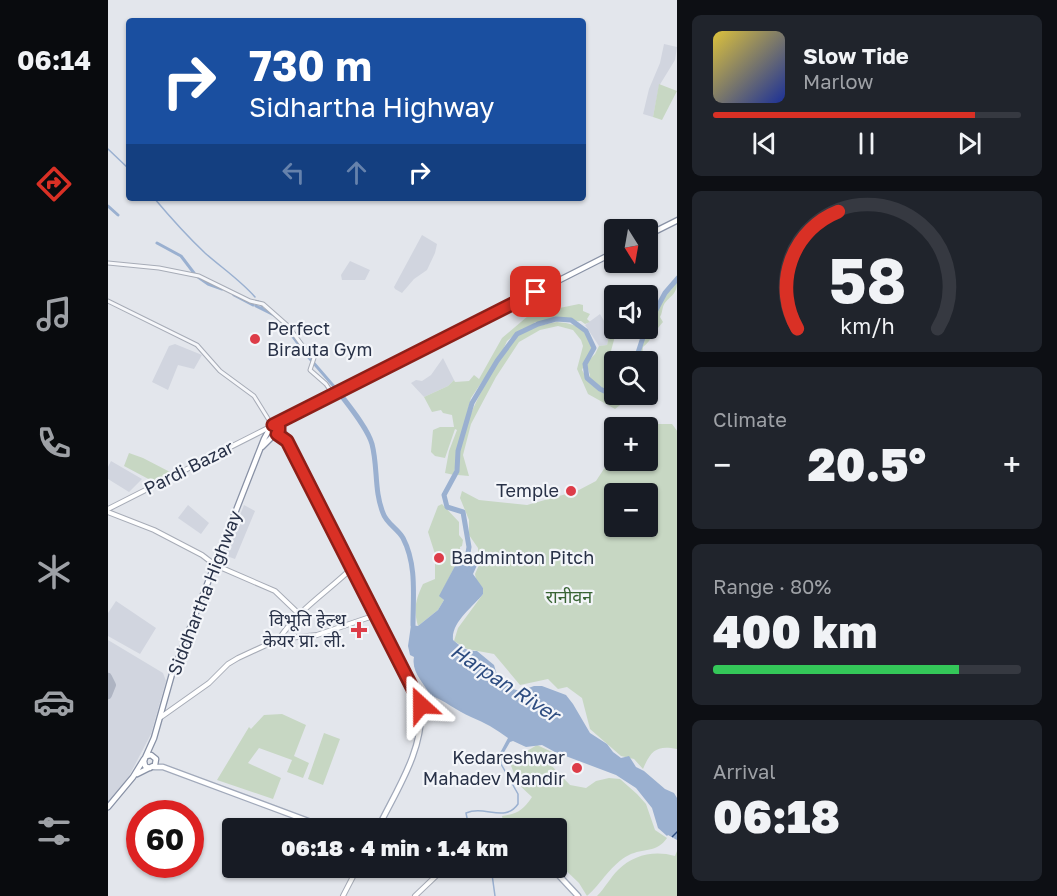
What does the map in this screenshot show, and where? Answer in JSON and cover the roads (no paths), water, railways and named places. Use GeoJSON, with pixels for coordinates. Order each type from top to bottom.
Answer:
{"type":"FeatureCollection","features":[{"type":"Feature","properties":{"kind":"main road"},"geometry":{"type":"LineString","coordinates":[[658,230],[677,220]]}},
{"type":"Feature","properties":{"kind":"main road"},"geometry":{"type":"LineString","coordinates":[[272,426],[604,258]]}},
{"type":"Feature","properties":{"kind":"main road"},"geometry":{"type":"LineString","coordinates":[[260,449],[290,417]]}},
{"type":"Feature","properties":{"kind":"main road"},"geometry":{"type":"LineString","coordinates":[[272,426],[277,425],[278,432],[287,441],[415,689],[422,708],[414,758],[383,818]]}},
{"type":"Feature","properties":{"kind":"main road"},"geometry":{"type":"LineString","coordinates":[[272,426],[271,432],[278,432]]}},
{"type":"Feature","properties":{"kind":"main road","name":"Siddhartha Highway"},"geometry":{"type":"LineString","coordinates":[[145,758],[161,717],[172,674],[260,449],[272,426]]}},
{"type":"Feature","properties":{"kind":"main road","name":"Pardi Bazar"},"geometry":{"type":"LineString","coordinates":[[108,510],[272,426]]}},
{"type":"Feature","properties":{"kind":"main road"},"geometry":{"type":"LineString","coordinates":[[108,510],[154,530],[202,555],[215,565],[275,591],[299,614]]}},
{"type":"Feature","properties":{"kind":"main road"},"geometry":{"type":"LineString","coordinates":[[279,639],[299,614],[352,568]]}},
{"type":"Feature","properties":{"kind":"main road"},"geometry":{"type":"LineString","coordinates":[[161,717],[209,683],[233,660],[279,639],[317,635],[376,615]]}},
{"type":"Feature","properties":{"kind":"main road"},"geometry":{"type":"LineString","coordinates":[[133,777],[156,764],[153,753],[154,738]]}},
{"type":"Feature","properties":{"kind":"main road"},"geometry":{"type":"LineString","coordinates":[[108,807],[133,777],[145,758],[151,755],[163,767]]}},
{"type":"Feature","properties":{"kind":"main road"},"geometry":{"type":"LineString","coordinates":[[145,758],[145,766],[163,767],[299,818]]}},
{"type":"Feature","properties":{"kind":"main road"},"geometry":{"type":"LineString","coordinates":[[344,896],[353,878]]}},
{"type":"Feature","properties":{"kind":"main road"},"geometry":{"type":"LineString","coordinates":[[428,885],[430,878]]}},
{"type":"Feature","properties":{"kind":"main road"},"geometry":{"type":"LineString","coordinates":[[415,896],[435,878]]}},
{"type":"Feature","properties":{"kind":"main road"},"geometry":{"type":"LineString","coordinates":[[561,878],[578,896]]}},
{"type":"Feature","properties":{"kind":"street"},"geometry":{"type":"LineString","coordinates":[[108,263],[199,276],[213,285],[260,304],[288,326],[314,358],[310,370],[335,395]]}},
{"type":"Feature","properties":{"kind":"street"},"geometry":{"type":"LineString","coordinates":[[108,301],[198,345],[216,367],[254,396],[272,426]]}},
{"type":"Feature","properties":{"kind":"water","name":"Harpan River"},"geometry":{"type":"Polygon","coordinates":[[[478,563],[473,574],[483,588],[483,594],[459,621],[453,633],[453,640],[467,650],[477,651],[494,665],[497,675],[513,689],[520,691],[542,686],[566,695],[590,733],[607,744],[621,758],[629,756],[636,767],[674,793],[677,798],[677,840],[667,836],[658,828],[652,808],[636,788],[616,775],[542,745],[526,747],[513,741],[503,754],[500,753],[508,738],[490,726],[430,695],[414,668],[414,657],[410,655],[408,646],[411,625],[418,626],[438,610],[444,600],[439,596],[456,564],[478,563]]]}},
{"type":"Feature","properties":{"kind":"waterway"},"geometry":{"type":"LineString","coordinates":[[108,149],[126,166]]}},
{"type":"Feature","properties":{"kind":"waterway"},"geometry":{"type":"LineString","coordinates":[[157,201],[198,247],[255,297]]}},
{"type":"Feature","properties":{"kind":"waterway"},"geometry":{"type":"LineString","coordinates":[[108,206],[118,215]]}},
{"type":"Feature","properties":{"kind":"waterway"},"geometry":{"type":"LineString","coordinates":[[157,243],[181,256],[194,273]]}},
{"type":"Feature","properties":{"kind":"waterway"},"geometry":{"type":"LineString","coordinates":[[198,277],[222,289]]}},
{"type":"Feature","properties":{"kind":"waterway"},"geometry":{"type":"LineString","coordinates":[[658,306],[665,293],[677,279]]}},
{"type":"Feature","properties":{"kind":"waterway"},"geometry":{"type":"LineString","coordinates":[[234,295],[253,305]]}},
{"type":"Feature","properties":{"kind":"waterway"},"geometry":{"type":"LineString","coordinates":[[258,301],[263,309]]}},
{"type":"Feature","properties":{"kind":"waterway"},"geometry":{"type":"LineString","coordinates":[[256,306],[274,315]]}},
{"type":"Feature","properties":{"kind":"waterway"},"geometry":{"type":"LineString","coordinates":[[465,570],[469,547],[463,512],[447,507],[444,495],[457,471],[458,451],[472,403],[497,361],[517,334],[556,319],[571,320],[586,331],[594,348],[585,364],[587,378],[604,391]]}},
{"type":"Feature","properties":{"kind":"waterway"},"geometry":{"type":"LineString","coordinates":[[283,323],[337,390]]}},
{"type":"Feature","properties":{"kind":"waterway"},"geometry":{"type":"LineString","coordinates":[[639,351],[642,339]]}},
{"type":"Feature","properties":{"kind":"waterway"},"geometry":{"type":"LineString","coordinates":[[340,394],[370,438],[380,505],[387,520],[401,535],[407,548],[413,581],[413,625]]}},
{"type":"Feature","properties":{"kind":"waterway"},"geometry":{"type":"LineString","coordinates":[[467,818],[466,813],[473,811],[501,813],[513,810],[518,804],[518,794],[501,764],[502,754]]}},
{"type":"Feature","properties":{"kind":"waterway"},"geometry":{"type":"LineString","coordinates":[[493,878],[495,896]]}},
{"type":"Feature","properties":{"kind":"place","name":"Perfect Birauta Gym"},"geometry":{"type":"Point","coordinates":[255,339]}},
{"type":"Feature","properties":{"kind":"place","name":"Temple"},"geometry":{"type":"Point","coordinates":[571,491]}},
{"type":"Feature","properties":{"kind":"place","name":"Badminton Pitch"},"geometry":{"type":"Point","coordinates":[439,558]}},
{"type":"Feature","properties":{"kind":"place","name":"विभूति हेल्थ केयर प्रा. ली."},"geometry":{"type":"Point","coordinates":[359,630]}},
{"type":"Feature","properties":{"kind":"place","name":"Kedareshwar Mahadev Mandir"},"geometry":{"type":"Point","coordinates":[577,768]}},
{"type":"Feature","properties":{"kind":"park label","name":"रानीवन"},"geometry":{"type":"Point","coordinates":[569,597]}}]}
